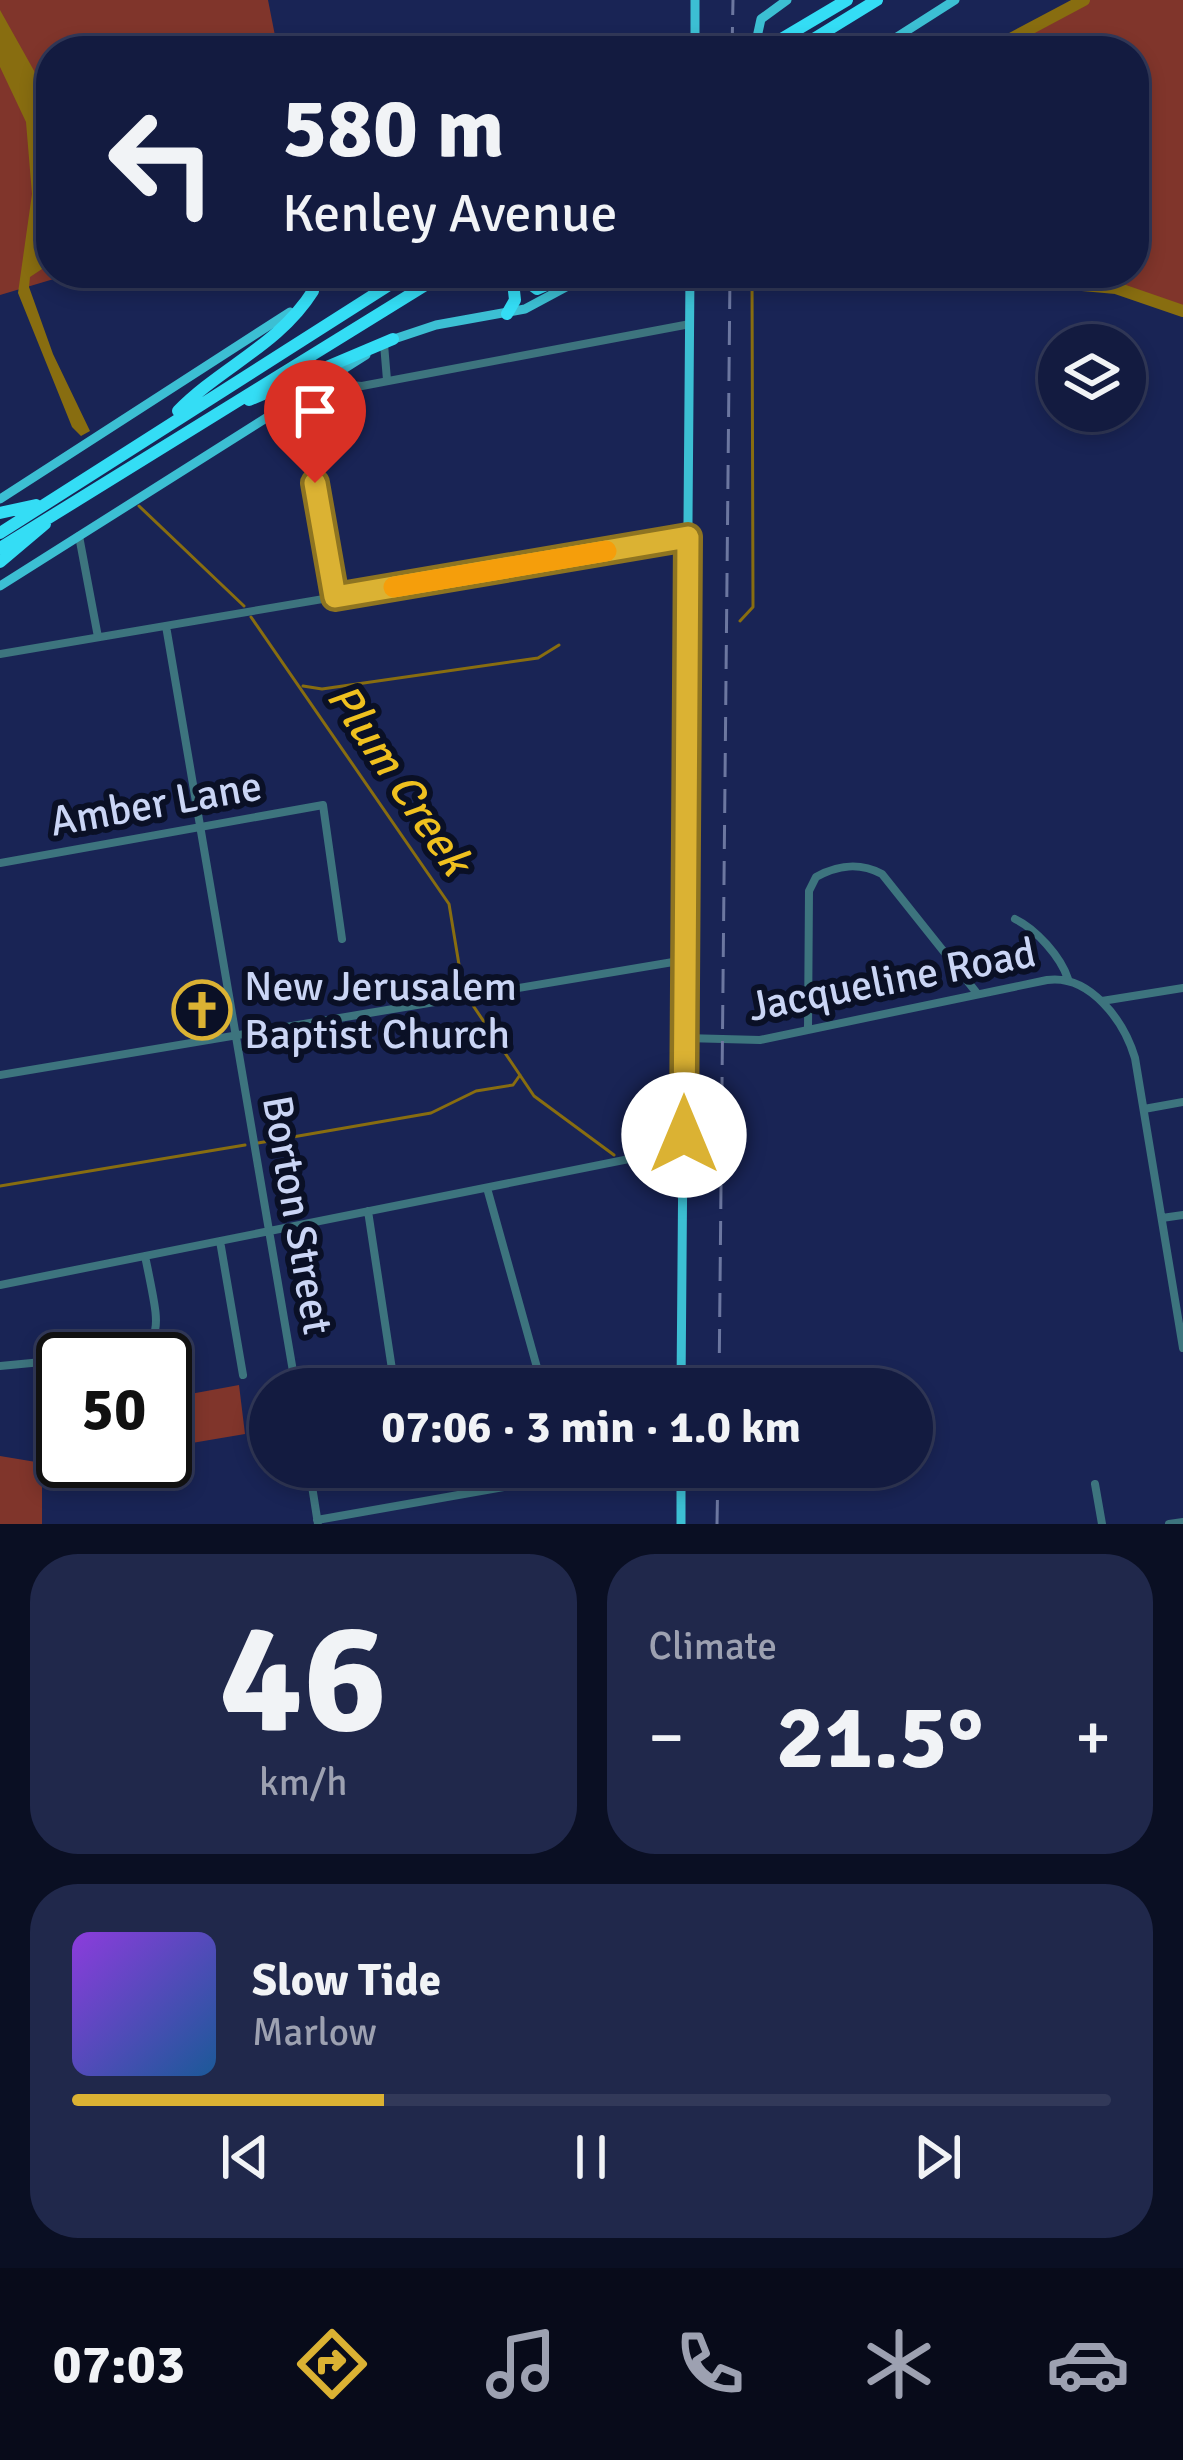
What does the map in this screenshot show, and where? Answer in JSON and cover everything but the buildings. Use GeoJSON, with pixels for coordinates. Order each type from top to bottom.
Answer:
{"type":"FeatureCollection","features":[{"type":"Feature","properties":{"kind":"highway"},"geometry":{"type":"LineString","coordinates":[[786,36],[847,0]]}},
{"type":"Feature","properties":{"kind":"highway"},"geometry":{"type":"LineString","coordinates":[[819,36],[877,0]]}},
{"type":"Feature","properties":{"kind":"highway"},"geometry":{"type":"LineString","coordinates":[[852,16],[888,0]]}},
{"type":"Feature","properties":{"kind":"highway"},"geometry":{"type":"LineString","coordinates":[[0,548],[165,425],[384,288]]}},
{"type":"Feature","properties":{"kind":"highway"},"geometry":{"type":"LineString","coordinates":[[0,533],[242,402],[421,288]]}},
{"type":"Feature","properties":{"kind":"highway"},"geometry":{"type":"LineString","coordinates":[[507,314],[515,300],[515,288]]}},
{"type":"Feature","properties":{"kind":"highway"},"geometry":{"type":"LineString","coordinates":[[165,425],[190,399],[261,349],[299,313],[313,291]]}},
{"type":"Feature","properties":{"kind":"highway"},"geometry":{"type":"LineString","coordinates":[[242,402],[266,397],[364,348],[388,342]]}},
{"type":"Feature","properties":{"kind":"highway"},"geometry":{"type":"LineString","coordinates":[[0,513],[54,506]]}},
{"type":"Feature","properties":{"kind":"highway"},"geometry":{"type":"LineString","coordinates":[[0,562],[54,506]]}},
{"type":"Feature","properties":{"kind":"main road"},"geometry":{"type":"LineString","coordinates":[[693,36],[695,0]]}},
{"type":"Feature","properties":{"kind":"main road"},"geometry":{"type":"LineString","coordinates":[[759,36],[761,19],[787,0]]}},
{"type":"Feature","properties":{"kind":"main road"},"geometry":{"type":"LineString","coordinates":[[899,36],[955,0]]}},
{"type":"Feature","properties":{"kind":"main road"},"geometry":{"type":"LineString","coordinates":[[0,499],[263,333],[315,288]]}},
{"type":"Feature","properties":{"kind":"main road"},"geometry":{"type":"LineString","coordinates":[[0,586],[388,342],[436,325],[507,314],[561,288]]}},
{"type":"Feature","properties":{"kind":"main road"},"geometry":{"type":"LineString","coordinates":[[681,1368],[690,288]]}},
{"type":"Feature","properties":{"kind":"main road"},"geometry":{"type":"LineString","coordinates":[[681,1488],[681,1524]]}},
{"type":"Feature","properties":{"kind":"street"},"geometry":{"type":"LineString","coordinates":[[323,382],[354,385],[387,380],[690,324]]}},
{"type":"Feature","properties":{"kind":"street"},"geometry":{"type":"LineString","coordinates":[[387,380],[388,342]]}},
{"type":"Feature","properties":{"kind":"street"},"geometry":{"type":"LineString","coordinates":[[348,367],[354,385]]}},
{"type":"Feature","properties":{"kind":"street"},"geometry":{"type":"LineString","coordinates":[[315,483],[335,597]]}},
{"type":"Feature","properties":{"kind":"street"},"geometry":{"type":"LineString","coordinates":[[80,536],[98,637]]}},
{"type":"Feature","properties":{"kind":"street"},"geometry":{"type":"LineString","coordinates":[[0,654],[688,537]]}},
{"type":"Feature","properties":{"kind":"street","name":"Borton Street"},"geometry":{"type":"LineString","coordinates":[[166,626],[292,1368]]}},
{"type":"Feature","properties":{"kind":"street","name":"Amber Lane"},"geometry":{"type":"LineString","coordinates":[[0,863],[323,805],[342,939]]}},
{"type":"Feature","properties":{"kind":"street"},"geometry":{"type":"LineString","coordinates":[[808,1030],[808,891],[816,877],[830,870],[860,866],[882,874],[977,993]]}},
{"type":"Feature","properties":{"kind":"street"},"geometry":{"type":"LineString","coordinates":[[1015,919],[1027,925],[1064,965],[1068,979]]}},
{"type":"Feature","properties":{"kind":"street"},"geometry":{"type":"LineString","coordinates":[[0,1076],[686,960]]}},
{"type":"Feature","properties":{"kind":"street","name":"Jacqueline Road"},"geometry":{"type":"LineString","coordinates":[[685,1038],[747,1041],[1068,979],[1100,1002],[1131,1045],[1180,1309],[1183,1348]]}},
{"type":"Feature","properties":{"kind":"street"},"geometry":{"type":"LineString","coordinates":[[1100,1002],[1183,988]]}},
{"type":"Feature","properties":{"kind":"street"},"geometry":{"type":"LineString","coordinates":[[1144,1109],[1183,1102]]}},
{"type":"Feature","properties":{"kind":"street"},"geometry":{"type":"LineString","coordinates":[[0,1285],[684,1148]]}},
{"type":"Feature","properties":{"kind":"street"},"geometry":{"type":"LineString","coordinates":[[487,1188],[537,1368]]}},
{"type":"Feature","properties":{"kind":"street"},"geometry":{"type":"LineString","coordinates":[[368,1211],[391,1368]]}},
{"type":"Feature","properties":{"kind":"street"},"geometry":{"type":"LineString","coordinates":[[1162,1218],[1183,1215]]}},
{"type":"Feature","properties":{"kind":"street"},"geometry":{"type":"LineString","coordinates":[[220,1241],[243,1375]]}},
{"type":"Feature","properties":{"kind":"street"},"geometry":{"type":"LineString","coordinates":[[145,1256],[157,1332]]}},
{"type":"Feature","properties":{"kind":"street"},"geometry":{"type":"LineString","coordinates":[[0,1366],[36,1363]]}},
{"type":"Feature","properties":{"kind":"street"},"geometry":{"type":"LineString","coordinates":[[1095,1484],[1102,1524]]}},
{"type":"Feature","properties":{"kind":"street"},"geometry":{"type":"LineString","coordinates":[[312,1488],[318,1522],[483,1488]]}},
{"type":"Feature","properties":{"kind":"street"},"geometry":{"type":"LineString","coordinates":[[1169,1524],[1183,1522]]}},
{"type":"Feature","properties":{"kind":"shaded area"},"geometry":{"type":"Polygon","coordinates":[[[0,0],[268,0],[275,36],[36,36],[36,284],[0,295],[0,0]]]}},
{"type":"Feature","properties":{"kind":"shaded area"},"geometry":{"type":"Polygon","coordinates":[[[1084,0],[1183,0],[1183,311],[1116,288],[1149,288],[1149,36],[1016,36],[1084,0]]]}},
{"type":"Feature","properties":{"kind":"shaded area"},"geometry":{"type":"Polygon","coordinates":[[[0,10],[36,74],[36,273],[29,287],[53,354],[90,431],[81,436],[72,427],[18,293],[32,194],[26,122],[0,67],[0,10]]]}},
{"type":"Feature","properties":{"kind":"shaded area"},"geometry":{"type":"Polygon","coordinates":[[[239,1385],[245,1434],[192,1443],[192,1394],[239,1385]]]}},
{"type":"Feature","properties":{"kind":"shaded area"},"geometry":{"type":"Polygon","coordinates":[[[0,1456],[36,1462],[42,1524],[0,1524],[0,1456]]]}},
{"type":"Feature","properties":{"kind":"waterway"},"geometry":{"type":"LineString","coordinates":[[1016,36],[1084,0]]}},
{"type":"Feature","properties":{"kind":"waterway"},"geometry":{"type":"LineString","coordinates":[[740,621],[753,607],[752,288]]}},
{"type":"Feature","properties":{"kind":"waterway"},"geometry":{"type":"LineString","coordinates":[[1116,288],[1183,311]]}},
{"type":"Feature","properties":{"kind":"waterway","name":"Plum Creek"},"geometry":{"type":"LineString","coordinates":[[139,506],[244,606]]}},
{"type":"Feature","properties":{"kind":"waterway","name":"Plum Creek"},"geometry":{"type":"LineString","coordinates":[[251,617],[449,904],[463,989]]}},
{"type":"Feature","properties":{"kind":"waterway"},"geometry":{"type":"LineString","coordinates":[[303,686],[322,689],[538,658],[559,645]]}},
{"type":"Feature","properties":{"kind":"waterway","name":"Plum Creek"},"geometry":{"type":"LineString","coordinates":[[470,1001],[534,1096],[614,1155]]}},
{"type":"Feature","properties":{"kind":"waterway"},"geometry":{"type":"LineString","coordinates":[[258,1143],[431,1113],[476,1091],[513,1085],[520,1075]]}},
{"type":"Feature","properties":{"kind":"waterway"},"geometry":{"type":"LineString","coordinates":[[0,1186],[245,1145]]}},
{"type":"Feature","properties":{"kind":"railway"},"geometry":{"type":"LineString","coordinates":[[732,36],[733,0]]}},
{"type":"Feature","properties":{"kind":"railway"},"geometry":{"type":"LineString","coordinates":[[719,1368],[730,288]]}},
{"type":"Feature","properties":{"kind":"railway"},"geometry":{"type":"LineString","coordinates":[[717,1524],[718,1488]]}},
{"type":"Feature","properties":{"kind":"slow traffic"},"geometry":{"type":"LineString","coordinates":[[394,587],[606,551]]}},
{"type":"Feature","properties":{"kind":"place","name":"New Jerusalem Baptist Church"},"geometry":{"type":"Point","coordinates":[202,1010]}},
{"type":"Feature","properties":{"kind":"route"},"geometry":{"type":"LineString","coordinates":[[315,483],[335,597],[688,537],[684,1135]]}}]}
